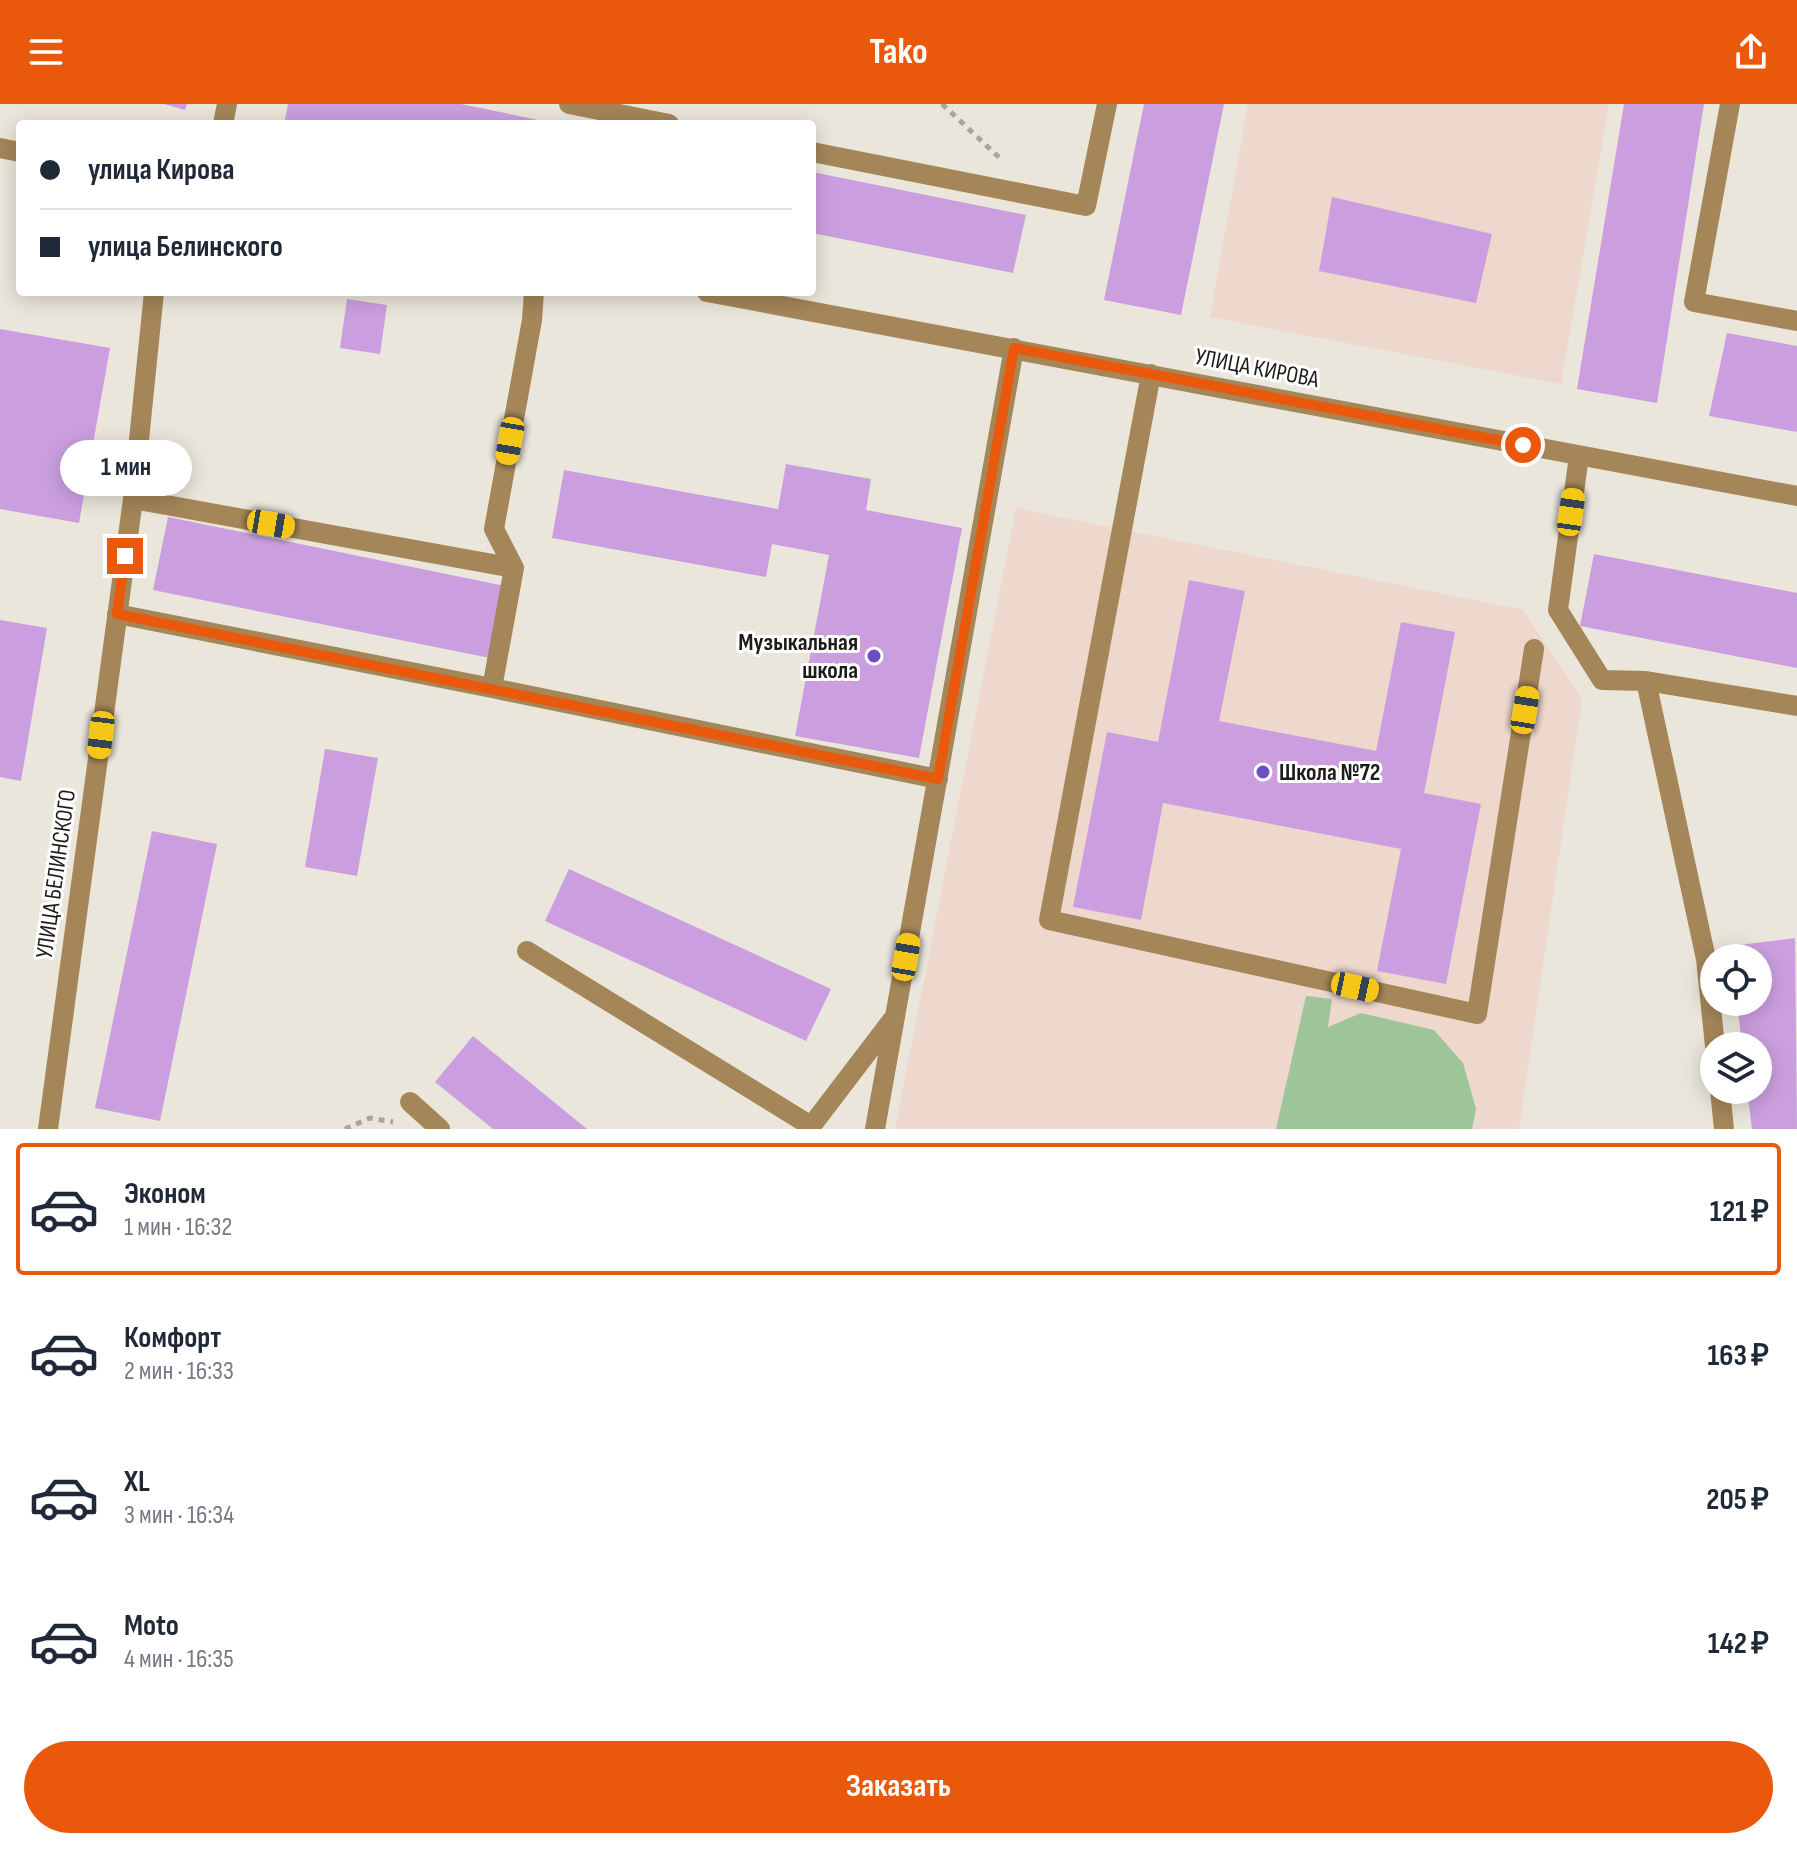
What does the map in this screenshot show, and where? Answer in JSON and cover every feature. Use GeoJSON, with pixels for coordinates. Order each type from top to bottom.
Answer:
{"type":"FeatureCollection","features":[{"type":"Feature","properties":{"kind":"street"},"geometry":{"type":"LineString","coordinates":[[569,104],[649,120]]}},
{"type":"Feature","properties":{"kind":"street"},"geometry":{"type":"LineString","coordinates":[[816,153],[1086,206],[1107,104]]}},
{"type":"Feature","properties":{"kind":"street"},"geometry":{"type":"LineString","coordinates":[[1730,104],[1694,302],[1797,321]]}},
{"type":"Feature","properties":{"kind":"street","name":"УЛИЦА БЕЛИНСКОГО"},"geometry":{"type":"LineString","coordinates":[[48,1129],[133,499],[154,296]]}},
{"type":"Feature","properties":{"kind":"street"},"geometry":{"type":"LineString","coordinates":[[492,688],[514,568],[494,529],[534,296]]}},
{"type":"Feature","properties":{"kind":"street","name":"УЛИЦА КИРОВА"},"geometry":{"type":"LineString","coordinates":[[729,296],[1797,496]]}},
{"type":"Feature","properties":{"kind":"street"},"geometry":{"type":"LineString","coordinates":[[875,1129],[1014,348]]}},
{"type":"Feature","properties":{"kind":"street"},"geometry":{"type":"LineString","coordinates":[[1151,374],[1049,920],[1477,1014],[1534,649]]}},
{"type":"Feature","properties":{"kind":"street"},"geometry":{"type":"LineString","coordinates":[[1579,456],[1558,610],[1602,680],[1646,681],[1797,706]]}},
{"type":"Feature","properties":{"kind":"street"},"geometry":{"type":"LineString","coordinates":[[133,499],[514,568]]}},
{"type":"Feature","properties":{"kind":"street"},"geometry":{"type":"LineString","coordinates":[[117,614],[938,779]]}},
{"type":"Feature","properties":{"kind":"street"},"geometry":{"type":"LineString","coordinates":[[1646,681],[1706,959],[1714,1032]]}},
{"type":"Feature","properties":{"kind":"street"},"geometry":{"type":"LineString","coordinates":[[527,951],[810,1128],[895,1016]]}},
{"type":"Feature","properties":{"kind":"street"},"geometry":{"type":"LineString","coordinates":[[410,1102],[440,1129]]}},
{"type":"Feature","properties":{"kind":"street"},"geometry":{"type":"LineString","coordinates":[[1721,1104],[1724,1129]]}},
{"type":"Feature","properties":{"kind":"path"},"geometry":{"type":"LineString","coordinates":[[942,104],[1009,167]]}},
{"type":"Feature","properties":{"kind":"path"},"geometry":{"type":"LineString","coordinates":[[345,1129],[370,1118],[403,1125]]}},
{"type":"Feature","properties":{"kind":"shaded area"},"geometry":{"type":"Polygon","coordinates":[[[1248,104],[1609,104],[1561,384],[1210,317],[1248,104]]]}},
{"type":"Feature","properties":{"kind":"shaded area"},"geometry":{"type":"Polygon","coordinates":[[[1016,508],[1523,610],[1582,699],[1519,1129],[895,1129],[1016,508]]]}},
{"type":"Feature","properties":{"kind":"green space"},"geometry":{"type":"Polygon","coordinates":[[[1306,996],[1332,999],[1328,1027],[1361,1013],[1434,1030],[1463,1063],[1476,1109],[1472,1129],[1276,1129],[1306,996]]]}},
{"type":"Feature","properties":{"kind":"building"},"geometry":{"type":"Polygon","coordinates":[[[164,104],[187,104],[185,110],[164,104]]]}},
{"type":"Feature","properties":{"kind":"building"},"geometry":{"type":"Polygon","coordinates":[[[288,104],[461,104],[538,120],[285,120],[288,104]]]}},
{"type":"Feature","properties":{"kind":"building"},"geometry":{"type":"Polygon","coordinates":[[[1144,104],[1224,104],[1181,315],[1104,300],[1144,104]]]}},
{"type":"Feature","properties":{"kind":"building"},"geometry":{"type":"Polygon","coordinates":[[[1624,104],[1704,104],[1657,403],[1577,389],[1624,104]]]}},
{"type":"Feature","properties":{"kind":"building"},"geometry":{"type":"Polygon","coordinates":[[[816,173],[1026,215],[1013,273],[816,234],[816,173]]]}},
{"type":"Feature","properties":{"kind":"building"},"geometry":{"type":"Polygon","coordinates":[[[1332,197],[1492,234],[1476,303],[1319,271],[1332,197]]]}},
{"type":"Feature","properties":{"kind":"building"},"geometry":{"type":"Polygon","coordinates":[[[347,299],[387,305],[380,354],[340,348],[347,299]]]}},
{"type":"Feature","properties":{"kind":"building"},"geometry":{"type":"Polygon","coordinates":[[[0,329],[110,348],[79,523],[0,509],[0,329]]]}},
{"type":"Feature","properties":{"kind":"building"},"geometry":{"type":"Polygon","coordinates":[[[1727,333],[1797,346],[1797,432],[1709,416],[1727,333]]]}},
{"type":"Feature","properties":{"kind":"building","name":"Музыкальная школа"},"geometry":{"type":"Polygon","coordinates":[[[786,464],[871,479],[866,510],[962,528],[919,758],[795,736],[829,555],[772,544],[766,577],[552,538],[564,470],[778,509],[786,464]]]}},
{"type":"Feature","properties":{"kind":"building"},"geometry":{"type":"Polygon","coordinates":[[[168,517],[505,586],[490,658],[153,590],[168,517]]]}},
{"type":"Feature","properties":{"kind":"building"},"geometry":{"type":"Polygon","coordinates":[[[1594,554],[1797,593],[1797,668],[1580,626],[1594,554]]]}},
{"type":"Feature","properties":{"kind":"building","name":"Школа №72"},"geometry":{"type":"Polygon","coordinates":[[[1189,580],[1245,591],[1219,721],[1376,751],[1401,622],[1455,632],[1424,793],[1481,804],[1446,984],[1377,971],[1401,849],[1163,803],[1141,920],[1073,907],[1107,732],[1158,742],[1189,580]]]}},
{"type":"Feature","properties":{"kind":"building"},"geometry":{"type":"Polygon","coordinates":[[[0,620],[47,628],[21,781],[0,777],[0,620]]]}},
{"type":"Feature","properties":{"kind":"building"},"geometry":{"type":"Polygon","coordinates":[[[325,749],[378,758],[357,876],[305,867],[325,749]]]}},
{"type":"Feature","properties":{"kind":"building"},"geometry":{"type":"Polygon","coordinates":[[[152,831],[217,844],[160,1121],[95,1108],[152,831]]]}},
{"type":"Feature","properties":{"kind":"building"},"geometry":{"type":"Polygon","coordinates":[[[569,869],[831,989],[806,1041],[545,921],[569,869]]]}},
{"type":"Feature","properties":{"kind":"building"},"geometry":{"type":"Polygon","coordinates":[[[1795,938],[1797,1129],[1752,1129],[1749,1104],[1772,1104],[1772,1032],[1740,1032],[1739,1016],[1772,1016],[1772,944],[1747,944],[1795,938]]]}},
{"type":"Feature","properties":{"kind":"building"},"geometry":{"type":"Polygon","coordinates":[[[473,1036],[587,1129],[493,1129],[435,1082],[473,1036]]]}},
{"type":"Feature","properties":{"kind":"place","name":"Музыкальная школа"},"geometry":{"type":"Point","coordinates":[874,656]}},
{"type":"Feature","properties":{"kind":"place","name":"Школа №72"},"geometry":{"type":"Point","coordinates":[1263,772]}},
{"type":"Feature","properties":{"kind":"route"},"geometry":{"type":"LineString","coordinates":[[125,556],[117,614],[938,779],[1014,348],[1523,445]]}}]}
